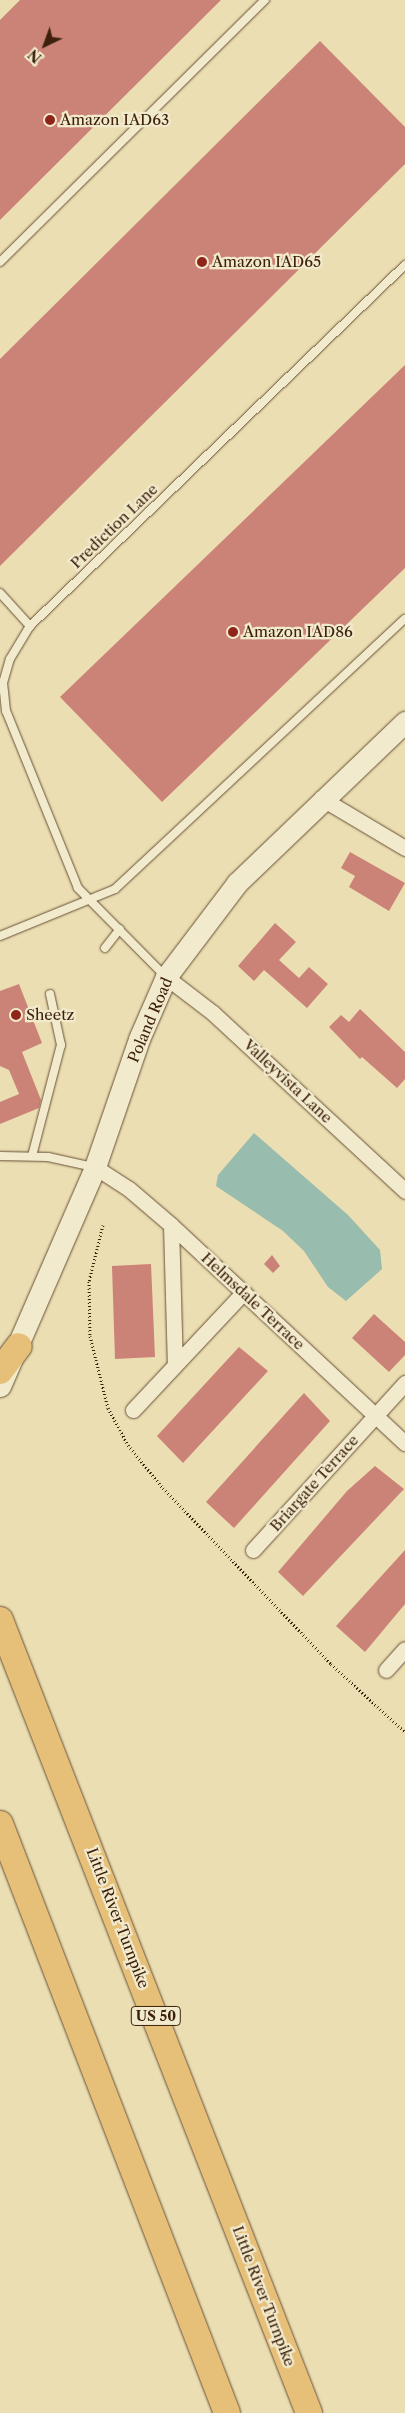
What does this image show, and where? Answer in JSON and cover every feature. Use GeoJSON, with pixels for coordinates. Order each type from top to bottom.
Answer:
{"type":"FeatureCollection","features":[{"type":"Feature","properties":{"kind":"highway"},"geometry":{"type":"LineString","coordinates":[[0,1371],[19,1346]]}},
{"type":"Feature","properties":{"kind":"highway","name":"Little River Turnpike"},"geometry":{"type":"LineString","coordinates":[[0,1620],[309,2413]]}},
{"type":"Feature","properties":{"kind":"highway"},"geometry":{"type":"LineString","coordinates":[[0,1824],[227,2413]]}},
{"type":"Feature","properties":{"kind":"street","name":"Poland Road"},"geometry":{"type":"LineString","coordinates":[[0,1386],[19,1346],[95,1167],[139,1039],[166,977],[237,883],[322,798],[405,722]]}},
{"type":"Feature","properties":{"kind":"street"},"geometry":{"type":"LineString","coordinates":[[322,798],[405,848]]}},
{"type":"Feature","properties":{"kind":"street","name":"Valleyvista Lane"},"geometry":{"type":"LineString","coordinates":[[166,977],[213,1013],[405,1191]]}},
{"type":"Feature","properties":{"kind":"street","name":"Helmsdale Terrace"},"geometry":{"type":"LineString","coordinates":[[95,1167],[129,1188],[171,1225],[405,1443]]}},
{"type":"Feature","properties":{"kind":"street"},"geometry":{"type":"LineString","coordinates":[[171,1225],[175,1364]]}},
{"type":"Feature","properties":{"kind":"street"},"geometry":{"type":"LineString","coordinates":[[133,1410],[244,1292]]}},
{"type":"Feature","properties":{"kind":"street","name":"Briargate Terrace"},"geometry":{"type":"LineString","coordinates":[[253,1550],[405,1383]]}},
{"type":"Feature","properties":{"kind":"street"},"geometry":{"type":"LineString","coordinates":[[386,1670],[405,1649]]}},
{"type":"Feature","properties":{"kind":"lane"},"geometry":{"type":"LineString","coordinates":[[0,262],[265,0]]}},
{"type":"Feature","properties":{"kind":"lane","name":"Prediction Lane"},"geometry":{"type":"LineString","coordinates":[[166,977],[120,930],[89,902],[69,867],[6,711],[3,683],[8,667],[30,626],[405,265]]}},
{"type":"Feature","properties":{"kind":"lane"},"geometry":{"type":"LineString","coordinates":[[0,593],[30,626]]}},
{"type":"Feature","properties":{"kind":"lane"},"geometry":{"type":"LineString","coordinates":[[0,936],[89,902],[115,889],[405,619]]}},
{"type":"Feature","properties":{"kind":"lane"},"geometry":{"type":"LineString","coordinates":[[105,948],[120,930]]}},
{"type":"Feature","properties":{"kind":"lane"},"geometry":{"type":"LineString","coordinates":[[32,1156],[61,1044],[50,994]]}},
{"type":"Feature","properties":{"kind":"lane"},"geometry":{"type":"LineString","coordinates":[[0,1156],[32,1156],[95,1167]]}},
{"type":"Feature","properties":{"kind":"path"},"geometry":{"type":"LineString","coordinates":[[103,1225],[89,1281],[90,1336],[108,1408],[128,1445],[163,1488],[331,1664],[405,1732]]}},
{"type":"Feature","properties":{"kind":"shaded area"},"geometry":{"type":"Polygon","coordinates":[[[254,1133],[348,1215],[380,1250],[382,1269],[346,1301],[328,1287],[304,1251],[283,1231],[216,1186],[218,1175],[254,1133]]]}},
{"type":"Feature","properties":{"kind":"building","name":"Amazon IAD63"},"geometry":{"type":"Polygon","coordinates":[[[20,0],[221,0],[0,220],[0,20],[20,0]]]}},
{"type":"Feature","properties":{"kind":"building","name":"Amazon IAD65"},"geometry":{"type":"Polygon","coordinates":[[[320,41],[405,127],[405,164],[0,566],[0,359],[320,41]]]}},
{"type":"Feature","properties":{"kind":"building","name":"Amazon IAD86"},"geometry":{"type":"Polygon","coordinates":[[[405,365],[405,568],[162,802],[60,697],[405,365]]]}},
{"type":"Feature","properties":{"kind":"building"},"geometry":{"type":"Polygon","coordinates":[[[350,852],[405,883],[389,911],[349,887],[355,876],[341,868],[350,852]]]}},
{"type":"Feature","properties":{"kind":"building"},"geometry":{"type":"Polygon","coordinates":[[[275,923],[296,942],[279,960],[299,978],[309,967],[328,984],[307,1008],[264,970],[254,981],[238,966],[275,923]]]}},
{"type":"Feature","properties":{"kind":"building"},"geometry":{"type":"Polygon","coordinates":[[[19,984],[42,1043],[22,1052],[41,1100],[39,1108],[0,1124],[0,1102],[19,1094],[9,1070],[0,1066],[0,991],[19,984]]]}},
{"type":"Feature","properties":{"kind":"building"},"geometry":{"type":"Polygon","coordinates":[[[360,1009],[405,1052],[405,1079],[397,1088],[362,1057],[360,1059],[329,1027],[341,1015],[349,1022],[360,1009]]]}},
{"type":"Feature","properties":{"kind":"building"},"geometry":{"type":"Polygon","coordinates":[[[272,1255],[280,1266],[273,1273],[264,1264],[272,1255]]]}},
{"type":"Feature","properties":{"kind":"building"},"geometry":{"type":"Polygon","coordinates":[[[151,1264],[155,1357],[115,1359],[112,1266],[151,1264]]]}},
{"type":"Feature","properties":{"kind":"building"},"geometry":{"type":"Polygon","coordinates":[[[374,1314],[405,1342],[405,1355],[389,1372],[352,1338],[374,1314]]]}},
{"type":"Feature","properties":{"kind":"building"},"geometry":{"type":"Polygon","coordinates":[[[239,1347],[268,1371],[183,1463],[157,1436],[239,1347]]]}},
{"type":"Feature","properties":{"kind":"building"},"geometry":{"type":"Polygon","coordinates":[[[304,1393],[330,1421],[234,1528],[206,1502],[304,1393]]]}},
{"type":"Feature","properties":{"kind":"building"},"geometry":{"type":"Polygon","coordinates":[[[375,1466],[404,1489],[303,1596],[278,1572],[347,1491],[375,1466]]]}},
{"type":"Feature","properties":{"kind":"building"},"geometry":{"type":"Polygon","coordinates":[[[405,1550],[405,1604],[365,1652],[336,1626],[405,1550]]]}},
{"type":"Feature","properties":{"kind":"place","name":"Amazon IAD63"},"geometry":{"type":"Point","coordinates":[50,120]}},
{"type":"Feature","properties":{"kind":"place","name":"Amazon IAD65"},"geometry":{"type":"Point","coordinates":[202,262]}},
{"type":"Feature","properties":{"kind":"place","name":"Amazon IAD86"},"geometry":{"type":"Point","coordinates":[233,632]}},
{"type":"Feature","properties":{"kind":"place","name":"Sheetz"},"geometry":{"type":"Point","coordinates":[16,1015]}}]}
